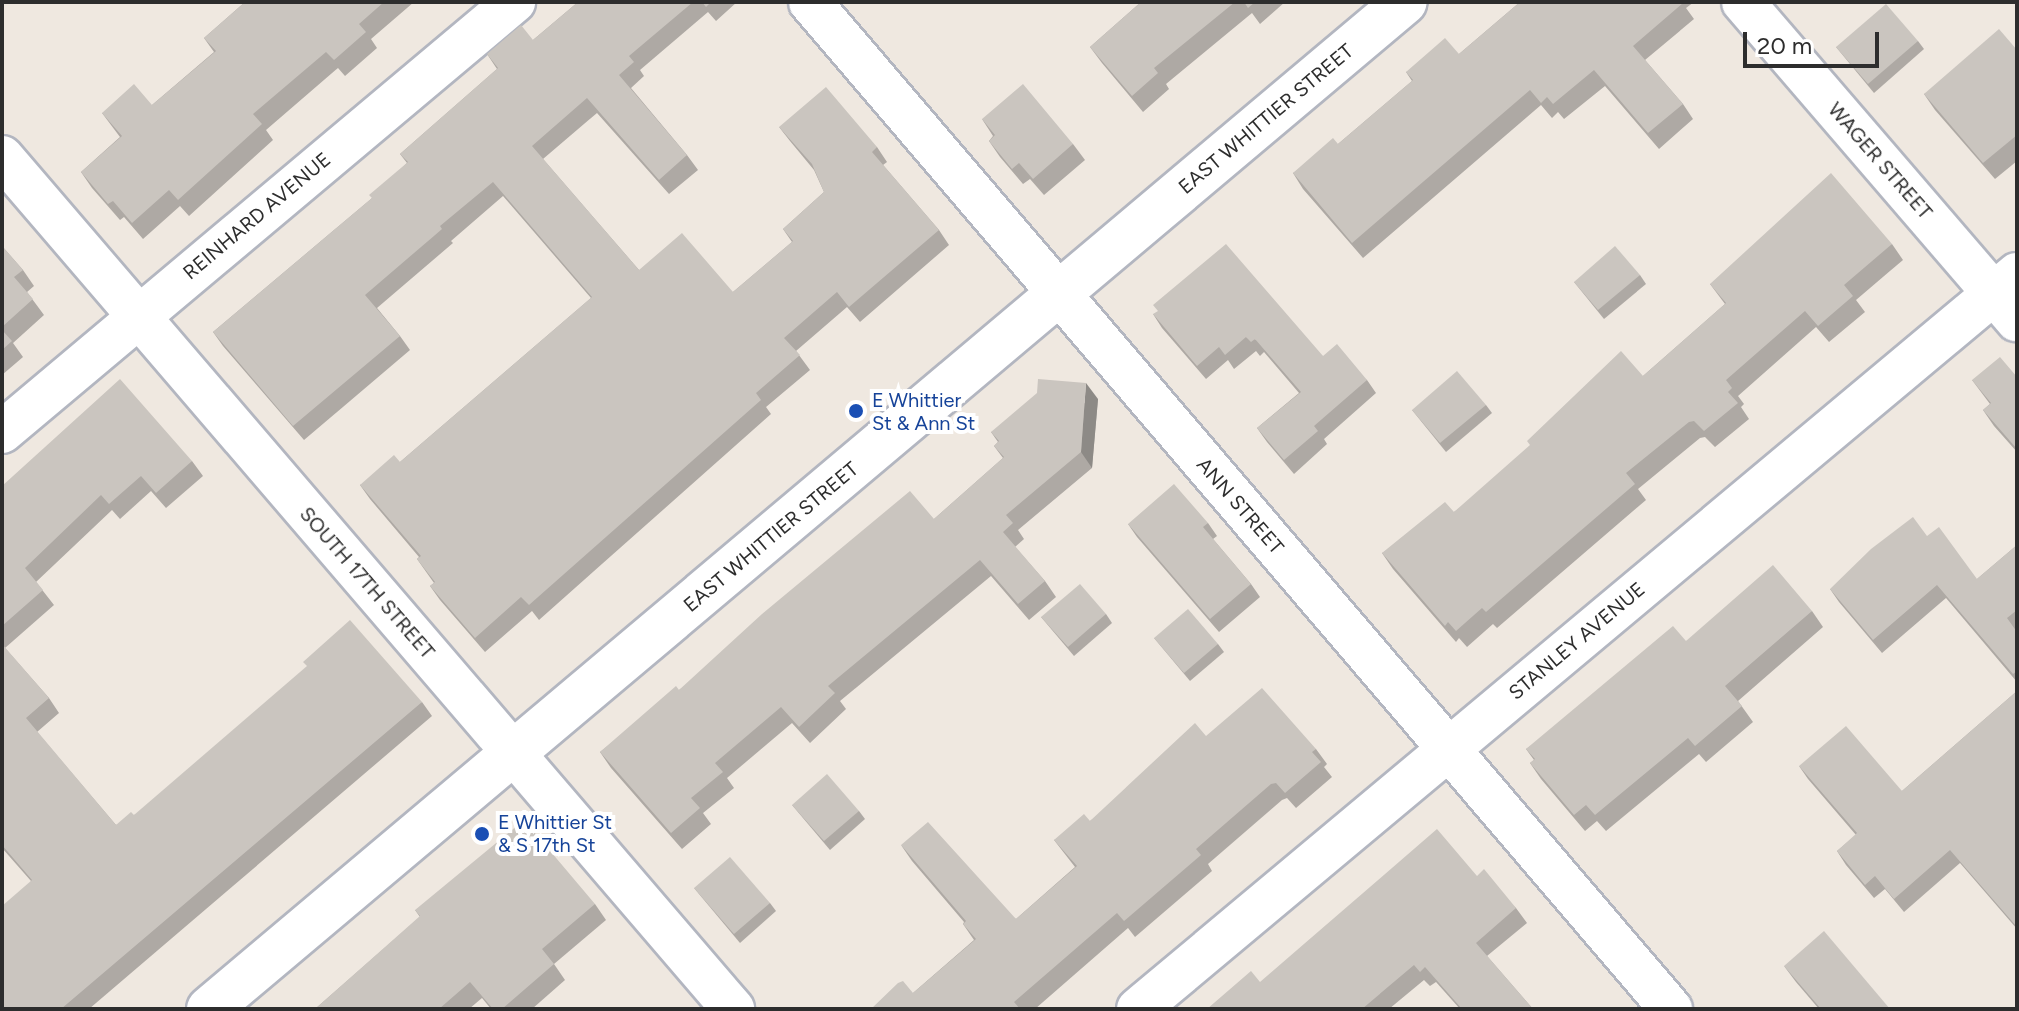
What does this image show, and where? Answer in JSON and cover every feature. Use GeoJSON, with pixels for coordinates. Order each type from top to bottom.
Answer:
{"type":"FeatureCollection","features":[{"type":"Feature","properties":{"kind":"street","name":"REINHARD AVENUE"},"geometry":{"type":"LineString","coordinates":[[2,432],[514,2]]}},
{"type":"Feature","properties":{"kind":"street","name":"ANN STREET"},"geometry":{"type":"LineString","coordinates":[[810,2],[1671,1009]]}},
{"type":"Feature","properties":{"kind":"street","name":"EAST WHITTIER STREET"},"geometry":{"type":"LineString","coordinates":[[209,1009],[1405,2]]}},
{"type":"Feature","properties":{"kind":"street","name":"WAGER STREET"},"geometry":{"type":"LineString","coordinates":[[1743,2],[2009,296]]}},
{"type":"Feature","properties":{"kind":"street","name":"SOUTH 17TH STREET"},"geometry":{"type":"LineString","coordinates":[[2,157],[733,1009]]}},
{"type":"Feature","properties":{"kind":"street","name":"STANLEY AVENUE"},"geometry":{"type":"LineString","coordinates":[[1138,1009],[1448,749],[2009,296]]}},
{"type":"Feature","properties":{"kind":"building"},"geometry":{"type":"Polygon","coordinates":[[[245,2],[384,2],[359,24],[366,32],[334,60],[326,52],[253,114],[262,124],[178,200],[169,190],[132,223],[113,201],[108,204],[81,172],[122,136],[102,113],[134,84],[152,105],[216,51],[204,38],[245,2]]]}},
{"type":"Feature","properties":{"kind":"building"},"geometry":{"type":"Polygon","coordinates":[[[578,2],[693,2],[629,56],[634,62],[619,75],[687,155],[659,180],[587,98],[532,146],[639,270],[682,233],[733,292],[793,241],[783,229],[824,192],[812,164],[779,127],[826,87],[877,147],[872,152],[939,230],[849,307],[837,292],[784,338],[800,355],[756,393],[761,400],[529,605],[521,597],[475,638],[430,586],[435,582],[417,559],[421,556],[360,485],[394,455],[400,462],[592,297],[493,182],[365,295],[400,336],[293,426],[213,332],[372,198],[369,195],[408,162],[400,154],[498,68],[487,54],[521,25],[533,40],[578,2]]]}},
{"type":"Feature","properties":{"kind":"building"},"geometry":{"type":"Polygon","coordinates":[[[1141,2],[1235,2],[1154,68],[1158,73],[1132,96],[1090,47],[1141,2]]]}},
{"type":"Feature","properties":{"kind":"building"},"geometry":{"type":"Polygon","coordinates":[[[1520,2],[1682,2],[1633,46],[1683,104],[1648,133],[1594,70],[1553,104],[1547,97],[1541,103],[1530,90],[1352,243],[1293,173],[1333,138],[1338,144],[1413,80],[1406,72],[1445,38],[1459,54],[1520,2]]]}},
{"type":"Feature","properties":{"kind":"building"},"geometry":{"type":"Polygon","coordinates":[[[1886,4],[1918,41],[1868,84],[1836,47],[1886,4]]]}},
{"type":"Feature","properties":{"kind":"building"},"geometry":{"type":"Polygon","coordinates":[[[1999,29],[2017,50],[2017,135],[1983,163],[1924,94],[1999,29]]]}},
{"type":"Feature","properties":{"kind":"building"},"geometry":{"type":"Polygon","coordinates":[[[1023,84],[1073,144],[1033,179],[1019,163],[1012,169],[989,141],[995,135],[982,119],[1023,84]]]}},
{"type":"Feature","properties":{"kind":"building"},"geometry":{"type":"Polygon","coordinates":[[[1831,173],[1892,244],[1844,285],[1853,296],[1818,326],[1805,311],[1726,380],[1732,388],[1728,392],[1738,403],[1704,431],[1694,421],[1689,422],[1626,473],[1635,484],[1486,612],[1482,608],[1456,631],[1448,622],[1445,626],[1382,553],[1445,502],[1454,512],[1530,445],[1527,441],[1621,351],[1643,376],[1726,303],[1710,284],[1831,173]]]}},
{"type":"Feature","properties":{"kind":"building"},"geometry":{"type":"Polygon","coordinates":[[[1226,244],[1323,356],[1337,344],[1367,380],[1314,426],[1318,431],[1284,460],[1257,428],[1301,392],[1255,339],[1251,342],[1246,337],[1225,355],[1219,347],[1197,366],[1153,314],[1158,311],[1153,305],[1226,244]]]}},
{"type":"Feature","properties":{"kind":"building"},"geometry":{"type":"Polygon","coordinates":[[[2,246],[23,270],[14,277],[33,299],[2,327],[2,246]]]}},
{"type":"Feature","properties":{"kind":"building"},"geometry":{"type":"Polygon","coordinates":[[[1615,246],[1640,275],[1598,310],[1574,282],[1615,246]]]}},
{"type":"Feature","properties":{"kind":"building"},"geometry":{"type":"Polygon","coordinates":[[[2,330],[12,341],[2,350],[2,330]]]}},
{"type":"Feature","properties":{"kind":"building"},"geometry":{"type":"Polygon","coordinates":[[[2000,357],[2017,377],[2017,449],[1983,410],[1991,403],[1972,380],[2000,357]]]}},
{"type":"Feature","properties":{"kind":"building"},"geometry":{"type":"Polygon","coordinates":[[[1457,371],[1486,405],[1440,443],[1412,410],[1457,371]]]}},
{"type":"Feature","properties":{"kind":"building"},"geometry":{"type":"Polygon","coordinates":[[[120,379],[192,461],[156,493],[141,476],[109,504],[101,495],[25,568],[43,590],[2,626],[2,486],[120,379]]]}},
{"type":"Feature","properties":{"kind":"building"},"geometry":{"type":"Polygon","coordinates":[[[1038,379],[1086,383],[1081,452],[1006,515],[1013,523],[1003,532],[1045,581],[1018,604],[980,560],[828,686],[835,693],[799,727],[781,707],[715,763],[723,772],[691,798],[700,808],[671,833],[600,752],[676,686],[679,690],[762,614],[910,491],[934,519],[1004,457],[994,446],[999,441],[991,432],[1037,393],[1038,379]]]}},
{"type":"Feature","properties":{"kind":"building"},"geometry":{"type":"Polygon","coordinates":[[[1174,484],[1208,523],[1203,527],[1251,584],[1210,619],[1128,524],[1174,484]]]}},
{"type":"Feature","properties":{"kind":"building"},"geometry":{"type":"Polygon","coordinates":[[[1913,517],[1927,536],[1939,527],[1977,579],[2017,545],[2017,610],[2007,618],[2017,632],[2017,671],[2013,674],[1937,585],[1873,640],[1830,589],[1871,549],[1913,517]]]}},
{"type":"Feature","properties":{"kind":"building"},"geometry":{"type":"Polygon","coordinates":[[[1773,565],[1812,611],[1725,686],[1742,706],[1695,746],[1688,738],[1595,815],[1586,805],[1574,815],[1530,763],[1535,759],[1526,749],[1673,626],[1686,641],[1773,565]]]}},
{"type":"Feature","properties":{"kind":"building"},"geometry":{"type":"Polygon","coordinates":[[[1080,584],[1106,614],[1068,647],[1041,617],[1080,584]]]}},
{"type":"Feature","properties":{"kind":"building"},"geometry":{"type":"Polygon","coordinates":[[[1188,609],[1218,644],[1184,673],[1154,638],[1188,609]]]}},
{"type":"Feature","properties":{"kind":"building"},"geometry":{"type":"Polygon","coordinates":[[[350,620],[422,702],[61,1009],[2,1009],[2,906],[32,880],[2,845],[2,644],[49,698],[26,718],[116,825],[131,812],[134,815],[307,666],[303,662],[350,620]]]}},
{"type":"Feature","properties":{"kind":"building"},"geometry":{"type":"Polygon","coordinates":[[[1262,688],[1316,749],[1312,752],[1321,762],[1285,793],[1276,783],[1271,784],[1196,849],[1201,855],[1124,921],[1117,913],[1014,1002],[1020,1009],[871,1009],[903,981],[913,993],[976,939],[963,924],[966,921],[901,845],[928,822],[1016,919],[1077,866],[1054,840],[1084,814],[1090,821],[1195,723],[1206,736],[1262,688]]]}},
{"type":"Feature","properties":{"kind":"building"},"geometry":{"type":"Polygon","coordinates":[[[2017,691],[2017,927],[1950,850],[1894,899],[1875,876],[1865,885],[1837,851],[1857,833],[1799,766],[1846,726],[1902,791],[2017,691]]]}},
{"type":"Feature","properties":{"kind":"building"},"geometry":{"type":"Polygon","coordinates":[[[827,774],[859,811],[824,841],[792,805],[827,774]]]}},
{"type":"Feature","properties":{"kind":"building"},"geometry":{"type":"Polygon","coordinates":[[[524,820],[595,904],[542,949],[554,964],[502,1009],[493,1009],[470,982],[439,1009],[315,1009],[420,916],[415,910],[524,820]]]}},
{"type":"Feature","properties":{"kind":"building"},"geometry":{"type":"Polygon","coordinates":[[[1437,829],[1477,876],[1484,869],[1516,908],[1476,943],[1533,1009],[1462,1009],[1425,967],[1420,972],[1414,965],[1362,1009],[1207,1009],[1251,971],[1260,982],[1437,829]]]}},
{"type":"Feature","properties":{"kind":"building"},"geometry":{"type":"Polygon","coordinates":[[[730,857],[770,903],[734,934],[694,888],[730,857]]]}},
{"type":"Feature","properties":{"kind":"building"},"geometry":{"type":"Polygon","coordinates":[[[1824,931],[1890,1009],[1821,1009],[1784,966],[1824,931]]]}},
{"type":"Feature","properties":{"kind":"place","name":"E Whittier St & Ann St"},"geometry":{"type":"Point","coordinates":[856,411]}},
{"type":"Feature","properties":{"kind":"place","name":"E Whittier St & S 17th St"},"geometry":{"type":"Point","coordinates":[482,834]}}]}
